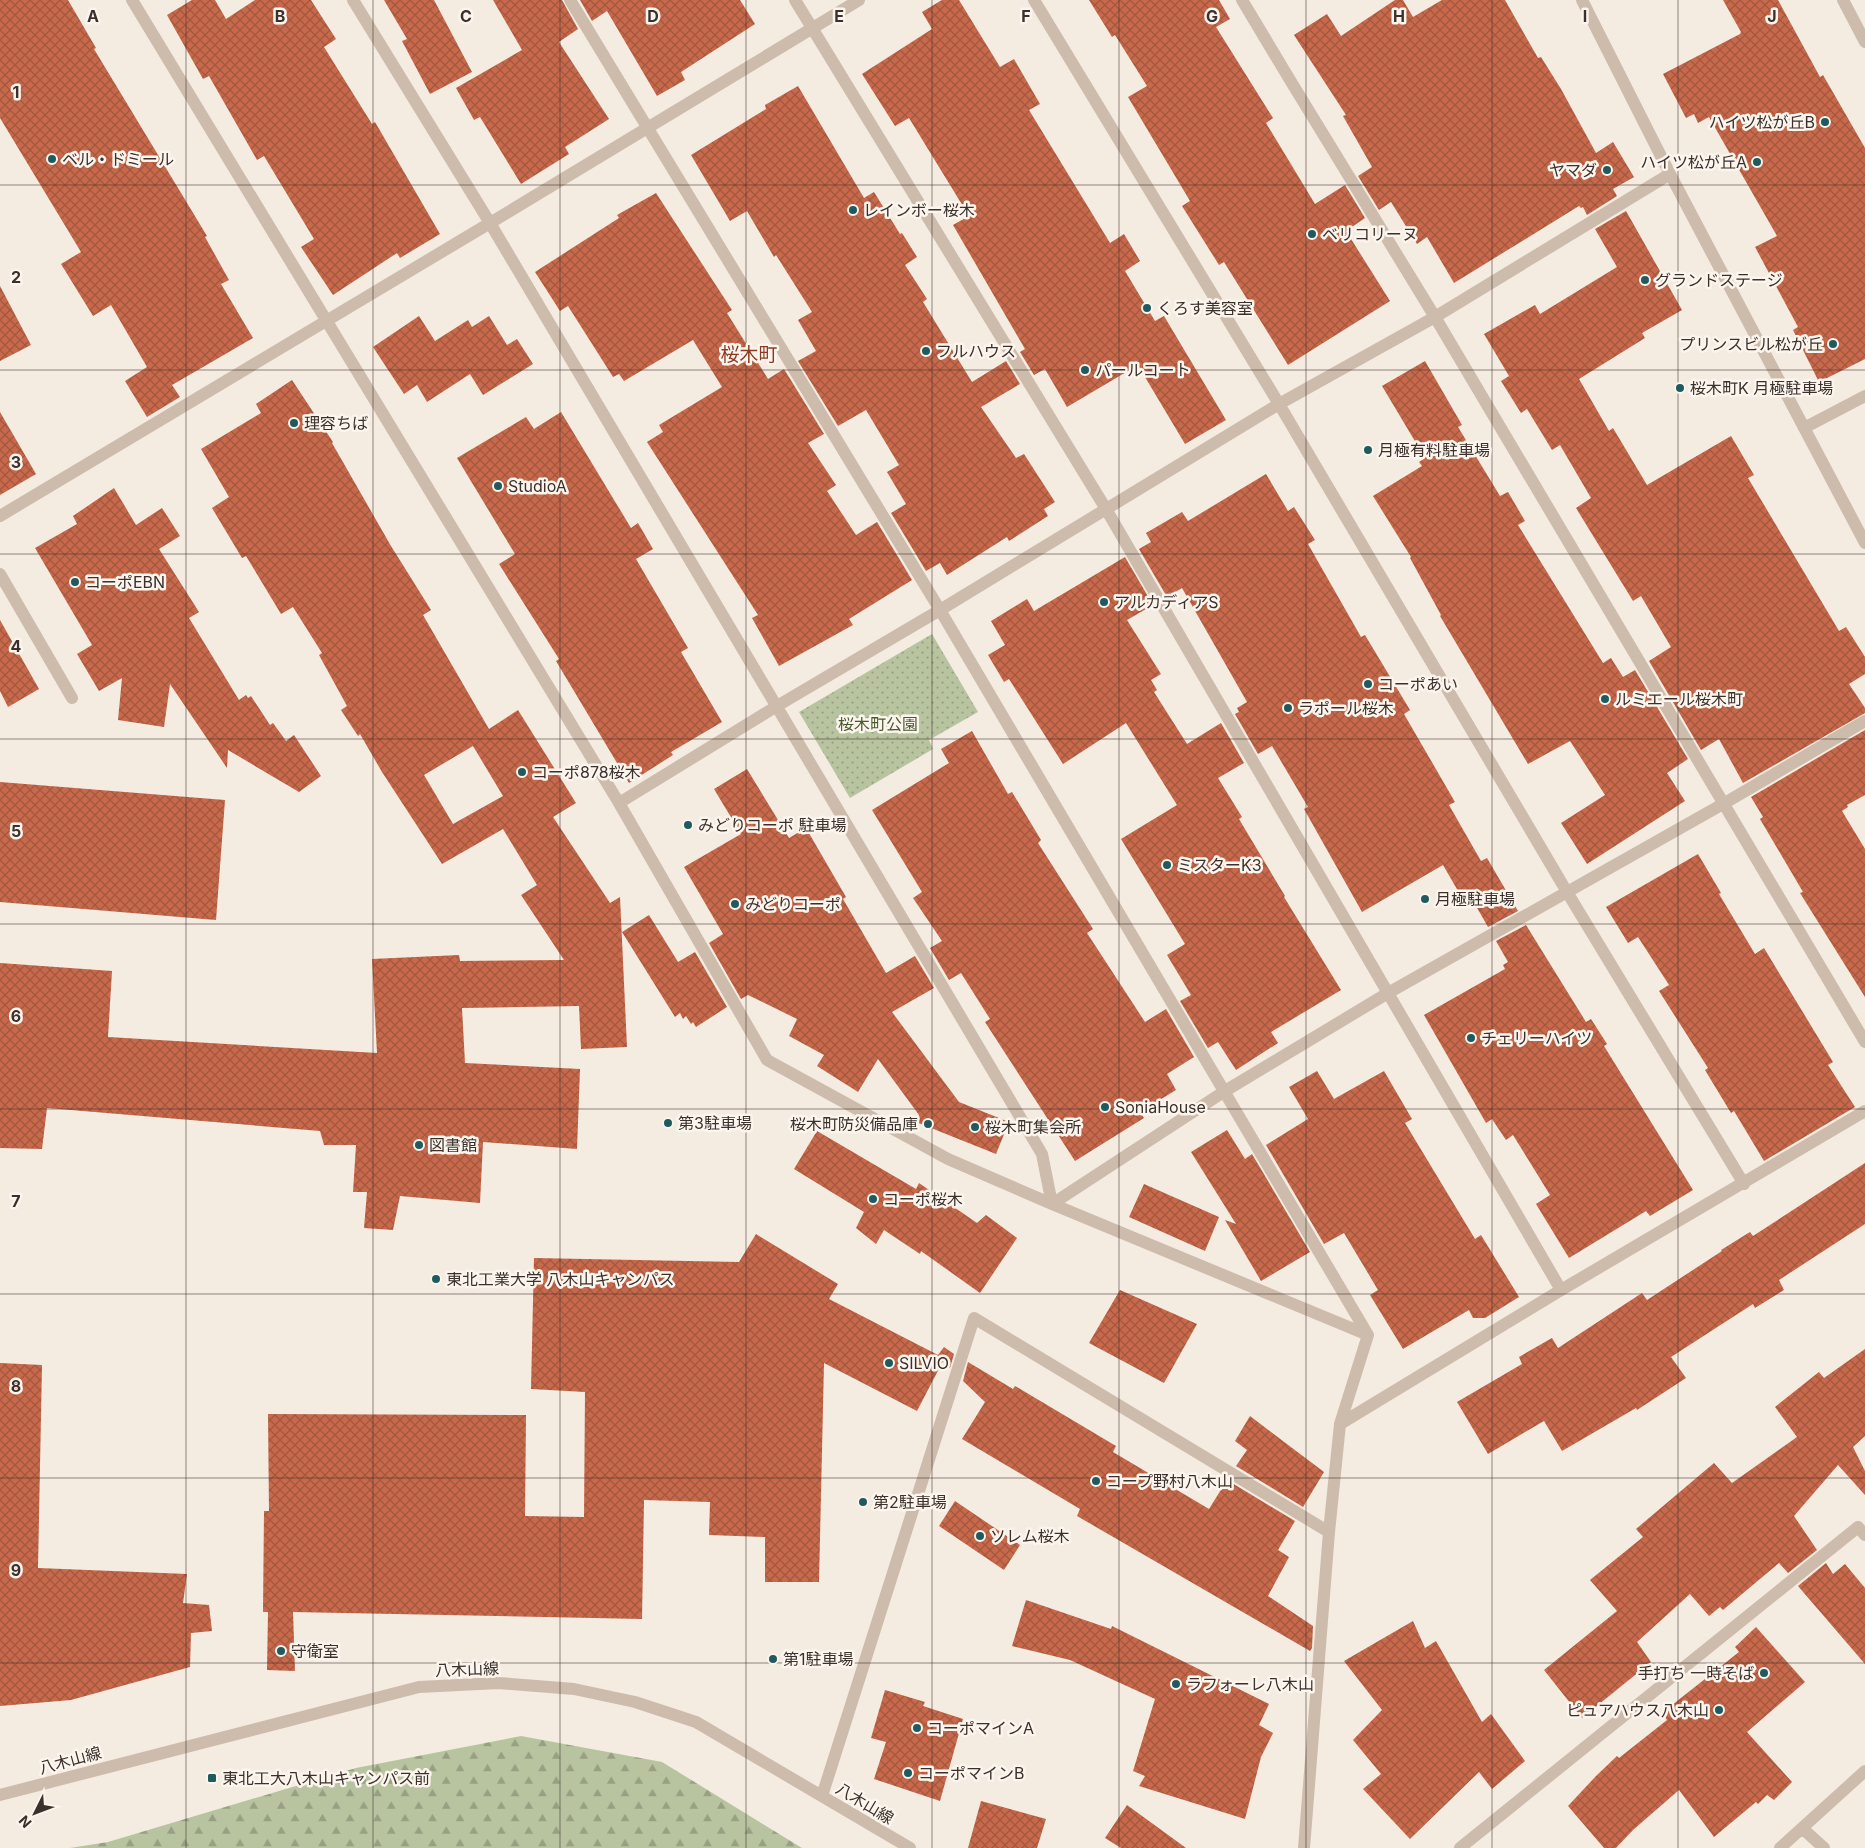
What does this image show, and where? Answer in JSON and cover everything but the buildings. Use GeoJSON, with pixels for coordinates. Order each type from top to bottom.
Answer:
{"type":"FeatureCollection","features":[{"type":"Feature","properties":{"kind":"street"},"geometry":{"type":"LineString","coordinates":[[132,0],[619,803],[767,1060],[948,1159],[1368,1335]]}},
{"type":"Feature","properties":{"kind":"street"},"geometry":{"type":"LineString","coordinates":[[353,0],[490,224],[1042,1154],[1052,1204]]}},
{"type":"Feature","properties":{"kind":"street"},"geometry":{"type":"LineString","coordinates":[[570,0],[940,610],[1368,1335],[1340,1424],[1329,1532],[1304,1848]]}},
{"type":"Feature","properties":{"kind":"street"},"geometry":{"type":"LineString","coordinates":[[795,0],[1106,509],[1561,1290]]}},
{"type":"Feature","properties":{"kind":"street"},"geometry":{"type":"LineString","coordinates":[[0,516],[325,320],[490,224],[859,0]]}},
{"type":"Feature","properties":{"kind":"street"},"geometry":{"type":"LineString","coordinates":[[1034,0],[1279,404],[1567,892],[1744,1184]]}},
{"type":"Feature","properties":{"kind":"street"},"geometry":{"type":"LineString","coordinates":[[1242,0],[1435,317],[1865,1042]]}},
{"type":"Feature","properties":{"kind":"street"},"geometry":{"type":"LineString","coordinates":[[1582,0],[1670,174],[1865,543]]}},
{"type":"Feature","properties":{"kind":"street"},"geometry":{"type":"LineString","coordinates":[[1843,0],[1865,42]]}},
{"type":"Feature","properties":{"kind":"street"},"geometry":{"type":"LineString","coordinates":[[619,803],[1279,404],[1435,317],[1670,174]]}},
{"type":"Feature","properties":{"kind":"street"},"geometry":{"type":"LineString","coordinates":[[1804,428],[1865,396]]}},
{"type":"Feature","properties":{"kind":"street"},"geometry":{"type":"LineString","coordinates":[[0,574],[72,698]]}},
{"type":"Feature","properties":{"kind":"street"},"geometry":{"type":"LineString","coordinates":[[1052,1204],[1225,1091],[1388,993],[1723,804],[1865,721]]}},
{"type":"Feature","properties":{"kind":"street"},"geometry":{"type":"LineString","coordinates":[[1340,1424],[1561,1290],[1744,1184],[1865,1111]]}},
{"type":"Feature","properties":{"kind":"street"},"geometry":{"type":"LineString","coordinates":[[822,1796],[974,1318],[1329,1532]]}},
{"type":"Feature","properties":{"kind":"street"},"geometry":{"type":"LineString","coordinates":[[1460,1848],[1863,1526]]}},
{"type":"Feature","properties":{"kind":"street","name":"八木山線"},"geometry":{"type":"LineString","coordinates":[[0,1795],[419,1687],[498,1683],[574,1688],[635,1702],[696,1722],[910,1848]]}},
{"type":"Feature","properties":{"kind":"street"},"geometry":{"type":"LineString","coordinates":[[1780,1848],[1865,1771]]}},
{"type":"Feature","properties":{"kind":"street"},"geometry":{"type":"LineString","coordinates":[[1802,1828],[1824,1848]]}},
{"type":"Feature","properties":{"kind":"green space","name":"桜木町公園"},"geometry":{"type":"Polygon","coordinates":[[[932,634],[978,712],[929,740],[933,749],[850,798],[799,712],[932,634]]]}},
{"type":"Feature","properties":{"kind":"green space"},"geometry":{"type":"Polygon","coordinates":[[[521,1736],[662,1762],[802,1848],[70,1848],[108,1842],[356,1768],[521,1736]]]}},
{"type":"Feature","properties":{"kind":"place","name":"ハイツ松が丘B"},"geometry":{"type":"Point","coordinates":[1825,122]}},
{"type":"Feature","properties":{"kind":"place","name":"ベル・ドミール"},"geometry":{"type":"Point","coordinates":[52,159]}},
{"type":"Feature","properties":{"kind":"place","name":"ハイツ松が丘A"},"geometry":{"type":"Point","coordinates":[1757,162]}},
{"type":"Feature","properties":{"kind":"place","name":"ヤマダ"},"geometry":{"type":"Point","coordinates":[1607,170]}},
{"type":"Feature","properties":{"kind":"place","name":"レインボー桜木"},"geometry":{"type":"Point","coordinates":[853,210]}},
{"type":"Feature","properties":{"kind":"place","name":"ベリコリーヌ"},"geometry":{"type":"Point","coordinates":[1312,234]}},
{"type":"Feature","properties":{"kind":"place","name":"グランドステージ"},"geometry":{"type":"Point","coordinates":[1645,280]}},
{"type":"Feature","properties":{"kind":"place","name":"くろす美容室"},"geometry":{"type":"Point","coordinates":[1147,308]}},
{"type":"Feature","properties":{"kind":"place","name":"プリンスビル松が丘"},"geometry":{"type":"Point","coordinates":[1833,344]}},
{"type":"Feature","properties":{"kind":"place","name":"フルハウス"},"geometry":{"type":"Point","coordinates":[926,351]}},
{"type":"Feature","properties":{"kind":"place","name":"パールコート"},"geometry":{"type":"Point","coordinates":[1085,370]}},
{"type":"Feature","properties":{"kind":"place","name":"桜木町K 月極駐車場"},"geometry":{"type":"Point","coordinates":[1680,388]}},
{"type":"Feature","properties":{"kind":"place","name":"理容ちば"},"geometry":{"type":"Point","coordinates":[294,423]}},
{"type":"Feature","properties":{"kind":"place","name":"月極有料駐車場"},"geometry":{"type":"Point","coordinates":[1368,450]}},
{"type":"Feature","properties":{"kind":"place","name":"StudioA"},"geometry":{"type":"Point","coordinates":[498,486]}},
{"type":"Feature","properties":{"kind":"place","name":"コーポEBN"},"geometry":{"type":"Point","coordinates":[75,582]}},
{"type":"Feature","properties":{"kind":"place","name":"アルカディアS"},"geometry":{"type":"Point","coordinates":[1104,602]}},
{"type":"Feature","properties":{"kind":"place","name":"コーポあい"},"geometry":{"type":"Point","coordinates":[1368,684]}},
{"type":"Feature","properties":{"kind":"place","name":"ルミエール桜木町"},"geometry":{"type":"Point","coordinates":[1605,699]}},
{"type":"Feature","properties":{"kind":"place","name":"ラポール桜木"},"geometry":{"type":"Point","coordinates":[1288,708]}},
{"type":"Feature","properties":{"kind":"place","name":"コーポ878桜木"},"geometry":{"type":"Point","coordinates":[522,772]}},
{"type":"Feature","properties":{"kind":"place","name":"みどりコーポ 駐車場"},"geometry":{"type":"Point","coordinates":[688,825]}},
{"type":"Feature","properties":{"kind":"place","name":"ミスターK3"},"geometry":{"type":"Point","coordinates":[1167,865]}},
{"type":"Feature","properties":{"kind":"place","name":"月極駐車場"},"geometry":{"type":"Point","coordinates":[1425,899]}},
{"type":"Feature","properties":{"kind":"place","name":"みどりコーポ"},"geometry":{"type":"Point","coordinates":[735,904]}},
{"type":"Feature","properties":{"kind":"place","name":"チェリーハイツ"},"geometry":{"type":"Point","coordinates":[1471,1038]}},
{"type":"Feature","properties":{"kind":"place","name":"SoniaHouse"},"geometry":{"type":"Point","coordinates":[1105,1107]}},
{"type":"Feature","properties":{"kind":"place","name":"第3駐車場"},"geometry":{"type":"Point","coordinates":[668,1123]}},
{"type":"Feature","properties":{"kind":"place","name":"桜木町防災備品庫"},"geometry":{"type":"Point","coordinates":[928,1124]}},
{"type":"Feature","properties":{"kind":"place","name":"桜木町集会所"},"geometry":{"type":"Point","coordinates":[975,1127]}},
{"type":"Feature","properties":{"kind":"place","name":"図書館"},"geometry":{"type":"Point","coordinates":[419,1145]}},
{"type":"Feature","properties":{"kind":"place","name":"コーポ桜木"},"geometry":{"type":"Point","coordinates":[873,1199]}},
{"type":"Feature","properties":{"kind":"place","name":"東北工業大学 八木山キャンパス"},"geometry":{"type":"Point","coordinates":[436,1279]}},
{"type":"Feature","properties":{"kind":"place","name":"SILVIO"},"geometry":{"type":"Point","coordinates":[889,1363]}},
{"type":"Feature","properties":{"kind":"place","name":"コープ野村八木山"},"geometry":{"type":"Point","coordinates":[1096,1481]}},
{"type":"Feature","properties":{"kind":"place","name":"第2駐車場"},"geometry":{"type":"Point","coordinates":[863,1502]}},
{"type":"Feature","properties":{"kind":"place","name":"ソレム桜木"},"geometry":{"type":"Point","coordinates":[980,1536]}},
{"type":"Feature","properties":{"kind":"place","name":"守衛室"},"geometry":{"type":"Point","coordinates":[281,1651]}},
{"type":"Feature","properties":{"kind":"place","name":"第1駐車場"},"geometry":{"type":"Point","coordinates":[773,1659]}},
{"type":"Feature","properties":{"kind":"place","name":"手打ち 一時そば"},"geometry":{"type":"Point","coordinates":[1764,1673]}},
{"type":"Feature","properties":{"kind":"place","name":"ラフォーレ八木山"},"geometry":{"type":"Point","coordinates":[1176,1684]}},
{"type":"Feature","properties":{"kind":"place","name":"ピュアハウス八木山"},"geometry":{"type":"Point","coordinates":[1719,1710]}},
{"type":"Feature","properties":{"kind":"place","name":"コーポマインA"},"geometry":{"type":"Point","coordinates":[917,1728]}},
{"type":"Feature","properties":{"kind":"place","name":"コーポマインB"},"geometry":{"type":"Point","coordinates":[908,1773]}},
{"type":"Feature","properties":{"kind":"place","name":"東北工大八木山キャンパス前"},"geometry":{"type":"Point","coordinates":[212,1778]}},
{"type":"Feature","properties":{"kind":"district","name":"桜木町"},"geometry":{"type":"Point","coordinates":[749,354]}}]}
